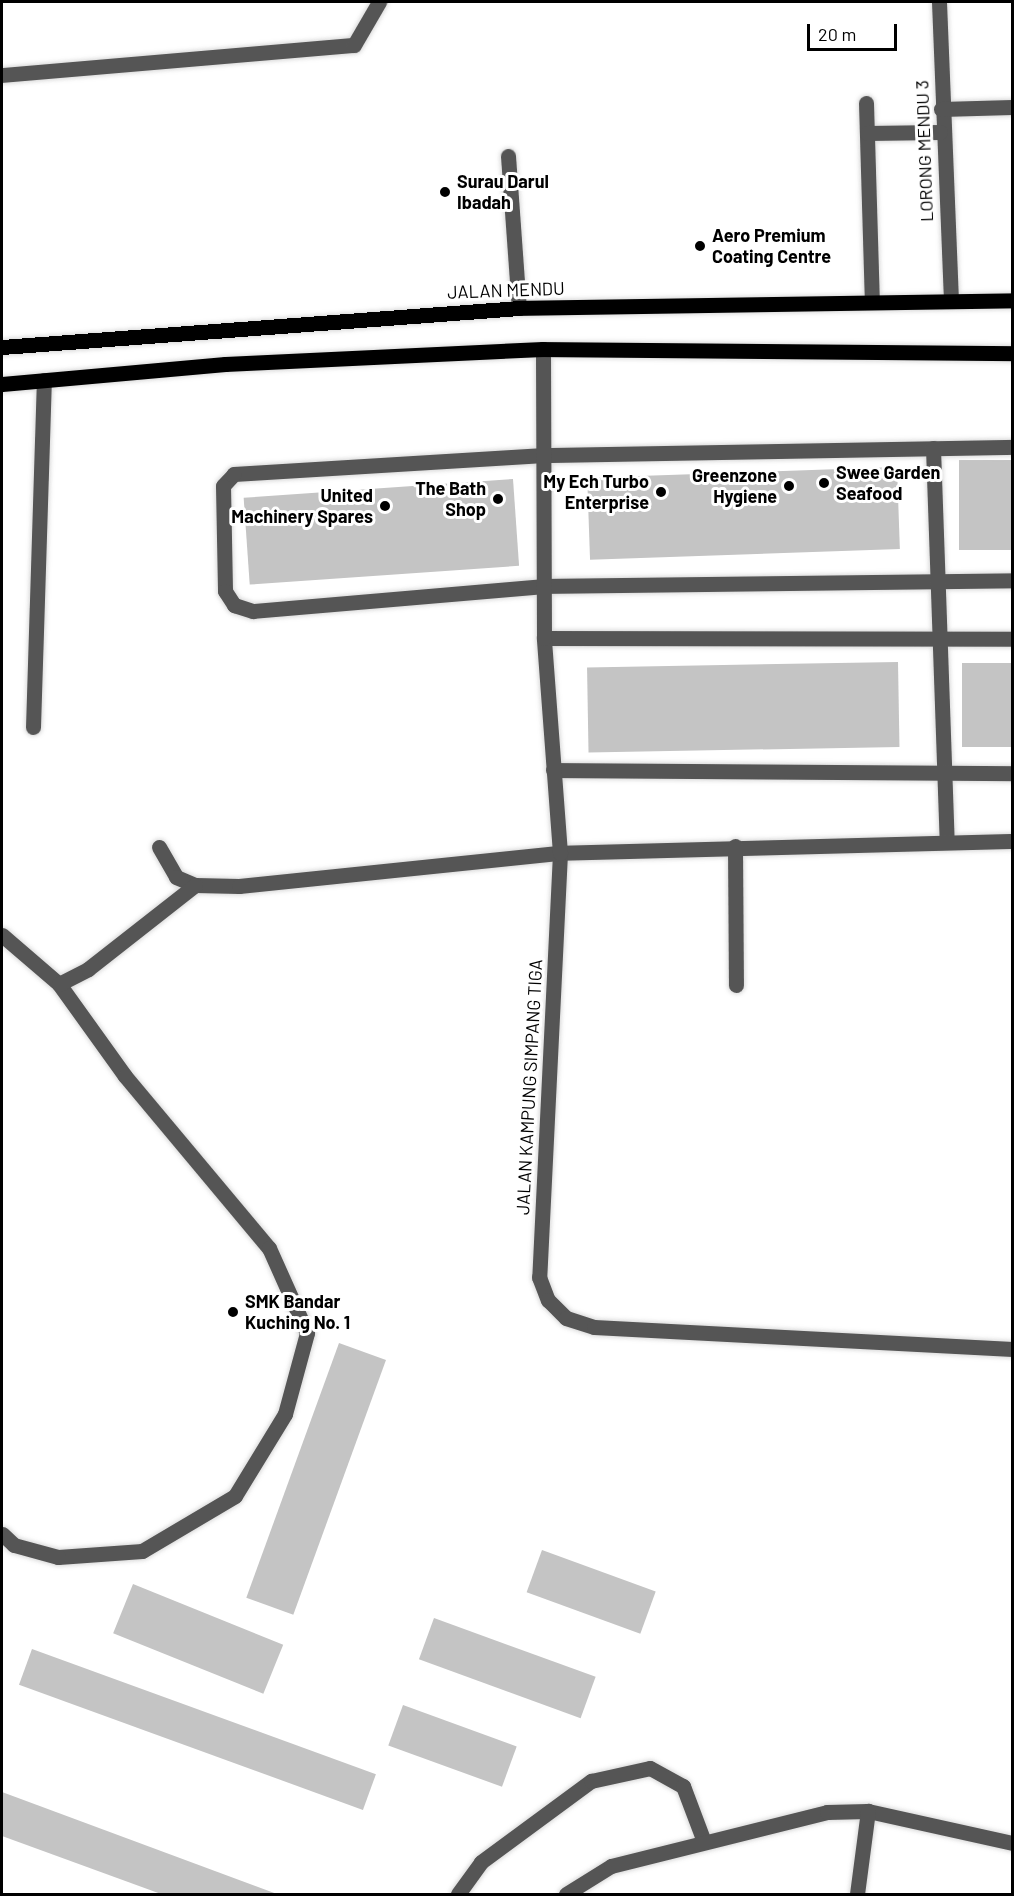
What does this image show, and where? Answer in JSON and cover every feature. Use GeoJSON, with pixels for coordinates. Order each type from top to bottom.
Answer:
{"type":"FeatureCollection","features":[{"type":"Feature","properties":{"kind":"main road","name":"JALAN MENDU"},"geometry":{"type":"LineString","coordinates":[[2,347],[519,308],[872,300],[1012,300]]}},
{"type":"Feature","properties":{"kind":"main road"},"geometry":{"type":"LineString","coordinates":[[2,384],[225,364],[543,349],[1012,353]]}},
{"type":"Feature","properties":{"kind":"street","name":"LORONG MENDU 3"},"geometry":{"type":"LineString","coordinates":[[939,2],[940,132],[951,299]]}},
{"type":"Feature","properties":{"kind":"street"},"geometry":{"type":"LineString","coordinates":[[2,75],[354,45],[377,7]]}},
{"type":"Feature","properties":{"kind":"street"},"geometry":{"type":"LineString","coordinates":[[866,103],[872,300]]}},
{"type":"Feature","properties":{"kind":"street"},"geometry":{"type":"LineString","coordinates":[[941,109],[1012,106]]}},
{"type":"Feature","properties":{"kind":"street"},"geometry":{"type":"LineString","coordinates":[[867,133],[940,132]]}},
{"type":"Feature","properties":{"kind":"street"},"geometry":{"type":"LineString","coordinates":[[508,156],[519,308]]}},
{"type":"Feature","properties":{"kind":"street","name":"JALAN KAMPUNG SIMPANG TIGA"},"geometry":{"type":"LineString","coordinates":[[543,349],[546,586],[544,638],[560,853],[539,1277],[548,1300],[566,1318],[594,1327],[1012,1349]]}},
{"type":"Feature","properties":{"kind":"street"},"geometry":{"type":"LineString","coordinates":[[33,727],[44,380]]}},
{"type":"Feature","properties":{"kind":"street"},"geometry":{"type":"LineString","coordinates":[[1012,447],[544,455],[234,474],[222,486],[225,591],[234,605],[253,611],[546,586],[1012,580]]}},
{"type":"Feature","properties":{"kind":"street"},"geometry":{"type":"LineString","coordinates":[[933,448],[947,840]]}},
{"type":"Feature","properties":{"kind":"street"},"geometry":{"type":"LineString","coordinates":[[544,638],[1012,639]]}},
{"type":"Feature","properties":{"kind":"street"},"geometry":{"type":"LineString","coordinates":[[554,770],[1012,773]]}},
{"type":"Feature","properties":{"kind":"street"},"geometry":{"type":"LineString","coordinates":[[159,847],[176,877],[195,885],[239,885],[560,853],[947,840],[1012,841]]}},
{"type":"Feature","properties":{"kind":"street"},"geometry":{"type":"LineString","coordinates":[[735,846],[736,985]]}},
{"type":"Feature","properties":{"kind":"street"},"geometry":{"type":"LineString","coordinates":[[59,984],[195,885]]}},
{"type":"Feature","properties":{"kind":"street"},"geometry":{"type":"LineString","coordinates":[[2,935],[59,984],[125,1076],[268,1248],[308,1333],[285,1414],[235,1496],[142,1551],[58,1557],[14,1545],[2,1534]]}},
{"type":"Feature","properties":{"kind":"street"},"geometry":{"type":"LineString","coordinates":[[458,1894],[481,1862],[591,1781],[650,1768],[683,1786],[703,1839]]}},
{"type":"Feature","properties":{"kind":"street"},"geometry":{"type":"LineString","coordinates":[[857,1894],[868,1810]]}},
{"type":"Feature","properties":{"kind":"street"},"geometry":{"type":"LineString","coordinates":[[566,1894],[611,1866],[703,1839],[827,1812],[868,1810],[1012,1843]]}},
{"type":"Feature","properties":{"kind":"building"},"geometry":{"type":"Polygon","coordinates":[[[959,460],[1012,460],[1012,550],[959,550],[959,460]]]}},
{"type":"Feature","properties":{"kind":"building"},"geometry":{"type":"Polygon","coordinates":[[[897,467],[900,549],[590,560],[587,478],[897,467]]]}},
{"type":"Feature","properties":{"kind":"building"},"geometry":{"type":"Polygon","coordinates":[[[513,479],[519,566],[250,585],[244,498],[513,479]]]}},
{"type":"Feature","properties":{"kind":"building"},"geometry":{"type":"Polygon","coordinates":[[[898,662],[899,747],[589,752],[587,667],[898,662]]]}},
{"type":"Feature","properties":{"kind":"building"},"geometry":{"type":"Polygon","coordinates":[[[962,663],[1012,663],[1012,747],[962,747],[962,663]]]}},
{"type":"Feature","properties":{"kind":"building"},"geometry":{"type":"Polygon","coordinates":[[[339,1343],[386,1360],[293,1615],[246,1598],[339,1343]]]}},
{"type":"Feature","properties":{"kind":"building"},"geometry":{"type":"Polygon","coordinates":[[[542,1550],[656,1591],[640,1634],[527,1592],[542,1550]]]}},
{"type":"Feature","properties":{"kind":"building"},"geometry":{"type":"Polygon","coordinates":[[[133,1584],[283,1645],[263,1694],[113,1633],[133,1584]]]}},
{"type":"Feature","properties":{"kind":"building"},"geometry":{"type":"Polygon","coordinates":[[[434,1618],[596,1677],[581,1718],[419,1659],[434,1618]]]}},
{"type":"Feature","properties":{"kind":"building"},"geometry":{"type":"Polygon","coordinates":[[[32,1649],[376,1774],[363,1810],[19,1685],[32,1649]]]}},
{"type":"Feature","properties":{"kind":"building"},"geometry":{"type":"Polygon","coordinates":[[[403,1705],[517,1746],[502,1787],[388,1745],[403,1705]]]}},
{"type":"Feature","properties":{"kind":"building"},"geometry":{"type":"Polygon","coordinates":[[[2,1792],[277,1894],[161,1894],[2,1836],[2,1792]]]}},
{"type":"Feature","properties":{"kind":"place","name":"Surau Darul Ibadah"},"geometry":{"type":"Point","coordinates":[445,192]}},
{"type":"Feature","properties":{"kind":"place","name":"Aero Premium Coating Centre"},"geometry":{"type":"Point","coordinates":[700,246]}},
{"type":"Feature","properties":{"kind":"place","name":"Swee Garden Seafood"},"geometry":{"type":"Point","coordinates":[824,483]}},
{"type":"Feature","properties":{"kind":"place","name":"Greenzone Hygiene"},"geometry":{"type":"Point","coordinates":[789,486]}},
{"type":"Feature","properties":{"kind":"place","name":"My Ech Turbo Enterprise"},"geometry":{"type":"Point","coordinates":[661,492]}},
{"type":"Feature","properties":{"kind":"place","name":"The Bath Shop"},"geometry":{"type":"Point","coordinates":[498,499]}},
{"type":"Feature","properties":{"kind":"place","name":"United Machinery Spares"},"geometry":{"type":"Point","coordinates":[385,506]}},
{"type":"Feature","properties":{"kind":"place","name":"SMK Bandar Kuching No. 1"},"geometry":{"type":"Point","coordinates":[233,1312]}}]}
